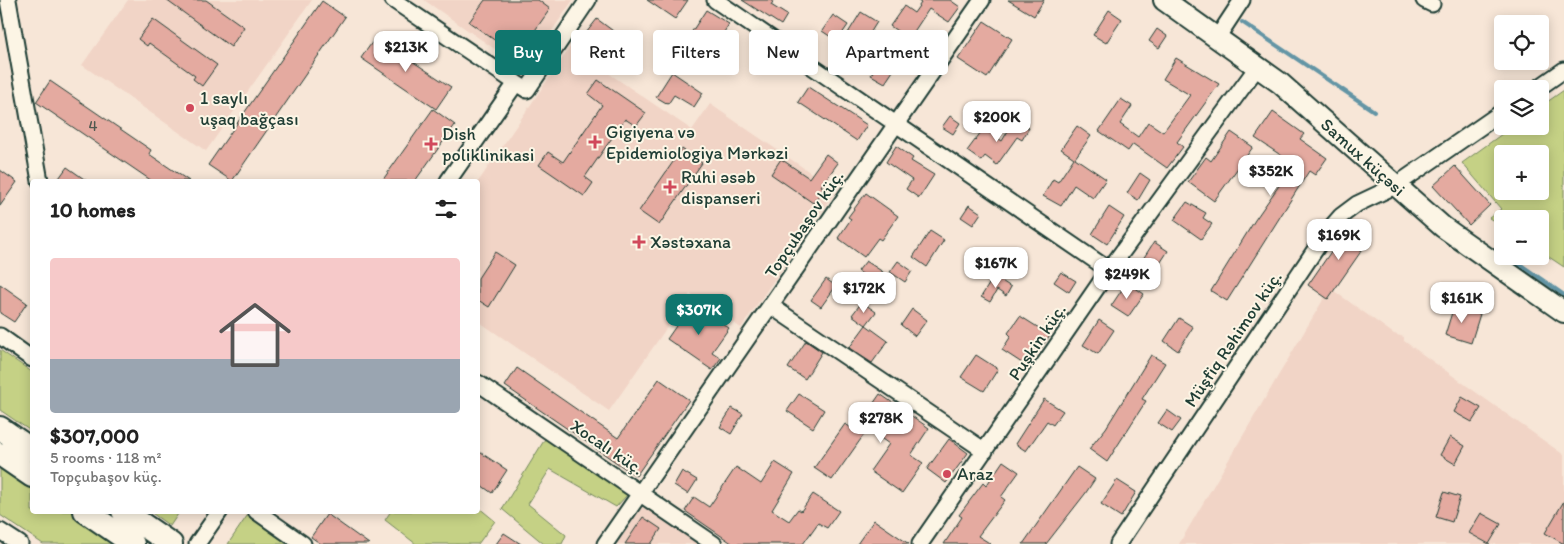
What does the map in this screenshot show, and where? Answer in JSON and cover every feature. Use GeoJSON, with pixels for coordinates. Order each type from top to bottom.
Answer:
{"type":"FeatureCollection","features":[{"type":"Feature","properties":{"kind":"main road","name":"Samux küçəsi"},"geometry":{"type":"LineString","coordinates":[[1164,0],[1258,66],[1443,227],[1564,312]]}},
{"type":"Feature","properties":{"kind":"main road"},"geometry":{"type":"LineString","coordinates":[[0,428],[30,449]]}},
{"type":"Feature","properties":{"kind":"main road"},"geometry":{"type":"LineString","coordinates":[[0,454],[30,475]]}},
{"type":"Feature","properties":{"kind":"main road"},"geometry":{"type":"LineString","coordinates":[[89,514],[133,544]]}},
{"type":"Feature","properties":{"kind":"main road"},"geometry":{"type":"LineString","coordinates":[[127,514],[171,544]]}},
{"type":"Feature","properties":{"kind":"street"},"geometry":{"type":"LineString","coordinates":[[8,0],[40,179]]}},
{"type":"Feature","properties":{"kind":"street"},"geometry":{"type":"LineString","coordinates":[[393,0],[527,90],[588,0]]}},
{"type":"Feature","properties":{"kind":"street","name":"Topçubaşov küç."},"geometry":{"type":"LineString","coordinates":[[605,544],[982,0]]}},
{"type":"Feature","properties":{"kind":"street"},"geometry":{"type":"LineString","coordinates":[[1217,38],[1242,0]]}},
{"type":"Feature","properties":{"kind":"street"},"geometry":{"type":"LineString","coordinates":[[724,3],[894,125],[1109,270]]}},
{"type":"Feature","properties":{"kind":"street","name":"Puşkin küç."},"geometry":{"type":"LineString","coordinates":[[920,544],[1109,270],[1258,66]]}},
{"type":"Feature","properties":{"kind":"street"},"geometry":{"type":"LineString","coordinates":[[1549,81],[1564,70]]}},
{"type":"Feature","properties":{"kind":"street"},"geometry":{"type":"LineString","coordinates":[[449,179],[516,83]]}},
{"type":"Feature","properties":{"kind":"street","name":"Müşfiq Rəhimov küç."},"geometry":{"type":"LineString","coordinates":[[1118,544],[1326,232],[1341,216],[1357,204],[1395,186],[1494,118]]}},
{"type":"Feature","properties":{"kind":"street"},"geometry":{"type":"LineString","coordinates":[[771,306],[985,451]]}},
{"type":"Feature","properties":{"kind":"street"},"geometry":{"type":"LineString","coordinates":[[0,336],[30,357]]}},
{"type":"Feature","properties":{"kind":"street","name":"Xocalı küç."},"geometry":{"type":"LineString","coordinates":[[480,384],[714,544]]}},
{"type":"Feature","properties":{"kind":"street"},"geometry":{"type":"LineString","coordinates":[[197,544],[218,514]]}},
{"type":"Feature","properties":{"kind":"street"},"geometry":{"type":"LineString","coordinates":[[260,514],[304,544]]}},
{"type":"Feature","properties":{"kind":"street"},"geometry":{"type":"LineString","coordinates":[[0,530],[20,544]]}},
{"type":"Feature","properties":{"kind":"shaded area","name":"1 saylı uşaq bağçası"},"geometry":{"type":"Polygon","coordinates":[[[128,0],[312,0],[206,151],[82,65],[128,0]]]}},
{"type":"Feature","properties":{"kind":"shaded area"},"geometry":{"type":"Polygon","coordinates":[[[424,0],[573,0],[552,30],[495,30],[495,49],[424,0]]]}},
{"type":"Feature","properties":{"kind":"shaded area","name":"Xəstəxana"},"geometry":{"type":"Polygon","coordinates":[[[570,47],[571,75],[611,75],[692,130],[710,104],[836,190],[741,328],[690,294],[609,411],[480,322],[480,179],[551,75],[561,75],[561,60],[570,47]]]}},
{"type":"Feature","properties":{"kind":"shaded area"},"geometry":{"type":"Polygon","coordinates":[[[1330,288],[1394,334],[1404,337],[1404,341],[1564,455],[1564,544],[1179,544],[1330,288]]]}},
{"type":"Feature","properties":{"kind":"shaded area"},"geometry":{"type":"Polygon","coordinates":[[[644,505],[700,544],[616,544],[644,505]]]}},
{"type":"Feature","properties":{"kind":"green space"},"geometry":{"type":"Polygon","coordinates":[[[1564,90],[1564,267],[1549,257],[1549,210],[1500,210],[1501,209],[1462,163],[1501,135],[1549,135],[1549,101],[1564,90]]]}},
{"type":"Feature","properties":{"kind":"green space"},"geometry":{"type":"Polygon","coordinates":[[[1494,214],[1494,221],[1489,218],[1494,214]]]}},
{"type":"Feature","properties":{"kind":"green space"},"geometry":{"type":"Polygon","coordinates":[[[0,350],[30,371],[30,431],[0,410],[0,350]]]}},
{"type":"Feature","properties":{"kind":"green space"},"geometry":{"type":"Polygon","coordinates":[[[545,439],[628,494],[616,507],[550,469],[528,504],[566,535],[562,544],[544,544],[502,509],[545,439]]]}},
{"type":"Feature","properties":{"kind":"green space"},"geometry":{"type":"Polygon","coordinates":[[[0,463],[30,484],[30,514],[75,514],[119,544],[43,544],[0,515],[0,463]]]}},
{"type":"Feature","properties":{"kind":"green space"},"geometry":{"type":"Polygon","coordinates":[[[480,509],[495,521],[478,544],[416,544],[385,520],[389,514],[480,514],[480,509]]]}},
{"type":"Feature","properties":{"kind":"green space"},"geometry":{"type":"Polygon","coordinates":[[[153,514],[178,514],[170,526],[153,514]]]}},
{"type":"Feature","properties":{"kind":"green space"},"geometry":{"type":"Polygon","coordinates":[[[247,516],[287,544],[228,544],[247,516]]]}},
{"type":"Feature","properties":{"kind":"building"},"geometry":{"type":"Polygon","coordinates":[[[166,0],[206,0],[244,27],[231,47],[166,0]]]}},
{"type":"Feature","properties":{"kind":"building"},"geometry":{"type":"Polygon","coordinates":[[[485,0],[538,0],[550,9],[535,30],[495,30],[495,40],[469,22],[485,0]]]}},
{"type":"Feature","properties":{"kind":"building"},"geometry":{"type":"Polygon","coordinates":[[[647,0],[688,0],[675,19],[647,0]]]}},
{"type":"Feature","properties":{"kind":"building"},"geometry":{"type":"Polygon","coordinates":[[[742,0],[774,0],[771,5],[787,15],[781,25],[742,0]]]}},
{"type":"Feature","properties":{"kind":"building"},"geometry":{"type":"Polygon","coordinates":[[[917,0],[950,0],[960,7],[949,22],[929,9],[915,30],[896,30],[890,26],[904,6],[914,13],[921,3],[917,0]]]}},
{"type":"Feature","properties":{"kind":"building"},"geometry":{"type":"Polygon","coordinates":[[[1008,0],[1044,0],[1034,16],[1008,0]]]}},
{"type":"Feature","properties":{"kind":"building"},"geometry":{"type":"Polygon","coordinates":[[[322,1],[345,17],[233,179],[229,179],[208,165],[322,1]]]}},
{"type":"Feature","properties":{"kind":"building"},"geometry":{"type":"Polygon","coordinates":[[[706,10],[729,24],[725,30],[693,30],[706,10]]]}},
{"type":"Feature","properties":{"kind":"building"},"geometry":{"type":"Polygon","coordinates":[[[1109,10],[1122,19],[1106,43],[1093,35],[1109,10]]]}},
{"type":"Feature","properties":{"kind":"building"},"geometry":{"type":"Polygon","coordinates":[[[861,12],[877,22],[872,30],[850,30],[861,12]]]}},
{"type":"Feature","properties":{"kind":"building"},"geometry":{"type":"Polygon","coordinates":[[[833,15],[848,25],[845,30],[828,30],[828,35],[822,31],[833,15]]]}},
{"type":"Feature","properties":{"kind":"building"},"geometry":{"type":"Polygon","coordinates":[[[153,19],[217,65],[202,86],[193,79],[195,76],[149,43],[147,46],[138,39],[153,19]]]}},
{"type":"Feature","properties":{"kind":"building"},"geometry":{"type":"Polygon","coordinates":[[[597,19],[612,30],[588,30],[597,19]]]}},
{"type":"Feature","properties":{"kind":"building"},"geometry":{"type":"Polygon","coordinates":[[[984,21],[1012,39],[987,78],[958,59],[984,21]]]}},
{"type":"Feature","properties":{"kind":"building"},"geometry":{"type":"Polygon","coordinates":[[[1157,29],[1167,36],[1159,48],[1149,41],[1157,29]]]}},
{"type":"Feature","properties":{"kind":"building"},"geometry":{"type":"Polygon","coordinates":[[[376,37],[451,87],[436,109],[361,58],[376,37]]]}},
{"type":"Feature","properties":{"kind":"building"},"geometry":{"type":"Polygon","coordinates":[[[1176,58],[1219,84],[1177,142],[1183,147],[1167,168],[1133,144],[1128,151],[1099,131],[1121,99],[1132,106],[1120,124],[1138,137],[1148,122],[1163,132],[1190,95],[1163,79],[1176,58]]]}},
{"type":"Feature","properties":{"kind":"building"},"geometry":{"type":"Polygon","coordinates":[[[670,75],[676,75],[703,93],[694,107],[674,95],[668,104],[656,97],[670,75]]]}},
{"type":"Feature","properties":{"kind":"building"},"geometry":{"type":"Polygon","coordinates":[[[871,75],[890,75],[885,83],[871,75]]]}},
{"type":"Feature","properties":{"kind":"building"},"geometry":{"type":"Polygon","coordinates":[[[598,80],[646,113],[636,126],[625,119],[585,177],[593,183],[584,196],[539,165],[548,152],[563,162],[602,105],[588,94],[598,80]]]}},
{"type":"Feature","properties":{"kind":"building"},"geometry":{"type":"Polygon","coordinates":[[[50,81],[151,150],[149,154],[186,179],[149,179],[36,102],[50,81]]]}},
{"type":"Feature","properties":{"kind":"building"},"geometry":{"type":"Polygon","coordinates":[[[808,87],[867,125],[857,141],[798,102],[808,87]]]}},
{"type":"Feature","properties":{"kind":"building"},"geometry":{"type":"Polygon","coordinates":[[[433,109],[455,125],[416,179],[383,179],[433,109]]]}},
{"type":"Feature","properties":{"kind":"building"},"geometry":{"type":"Polygon","coordinates":[[[1273,112],[1304,134],[1300,139],[1327,158],[1315,175],[1309,171],[1227,301],[1211,291],[1255,220],[1294,164],[1255,138],[1273,112]]]}},
{"type":"Feature","properties":{"kind":"building"},"geometry":{"type":"Polygon","coordinates":[[[950,116],[960,123],[953,134],[942,127],[950,116]]]}},
{"type":"Feature","properties":{"kind":"building"},"geometry":{"type":"Polygon","coordinates":[[[1015,119],[1029,128],[1022,140],[1017,137],[997,165],[985,156],[981,161],[967,151],[984,128],[1002,141],[1015,119]]]}},
{"type":"Feature","properties":{"kind":"building"},"geometry":{"type":"Polygon","coordinates":[[[1077,126],[1091,136],[1075,158],[1106,179],[1093,198],[1074,185],[1061,206],[1043,196],[1053,179],[1058,182],[1074,158],[1061,149],[1077,126]]]}},
{"type":"Feature","properties":{"kind":"building"},"geometry":{"type":"Polygon","coordinates":[[[1231,132],[1253,147],[1214,201],[1188,182],[1206,157],[1211,161],[1231,132]]]}},
{"type":"Feature","properties":{"kind":"building"},"geometry":{"type":"Polygon","coordinates":[[[896,146],[913,158],[911,161],[934,175],[919,198],[906,189],[912,180],[886,162],[896,146]]]}},
{"type":"Feature","properties":{"kind":"building","name":"Ruhi əsəb dispanseri"},"geometry":{"type":"Polygon","coordinates":[[[682,149],[702,163],[659,225],[639,211],[682,149]]]}},
{"type":"Feature","properties":{"kind":"building"},"geometry":{"type":"Polygon","coordinates":[[[826,154],[838,163],[821,186],[824,188],[813,203],[771,174],[781,159],[809,178],[826,154]]]}},
{"type":"Feature","properties":{"kind":"building"},"geometry":{"type":"Polygon","coordinates":[[[1455,166],[1490,205],[1469,225],[1433,186],[1455,166]]]}},
{"type":"Feature","properties":{"kind":"building"},"geometry":{"type":"Polygon","coordinates":[[[67,167],[84,179],[58,179],[67,167]]]}},
{"type":"Feature","properties":{"kind":"building"},"geometry":{"type":"Polygon","coordinates":[[[0,170],[17,182],[0,206],[0,170]]]}},
{"type":"Feature","properties":{"kind":"building"},"geometry":{"type":"Polygon","coordinates":[[[1140,173],[1150,180],[1138,200],[1127,193],[1140,173]]]}},
{"type":"Feature","properties":{"kind":"building"},"geometry":{"type":"Polygon","coordinates":[[[866,193],[898,216],[881,240],[878,238],[864,257],[838,238],[851,219],[848,217],[866,193]]]}},
{"type":"Feature","properties":{"kind":"building"},"geometry":{"type":"Polygon","coordinates":[[[1187,202],[1206,213],[1203,218],[1212,224],[1201,239],[1174,220],[1187,202]]]}},
{"type":"Feature","properties":{"kind":"building"},"geometry":{"type":"Polygon","coordinates":[[[969,205],[981,213],[973,225],[961,217],[969,205]]]}},
{"type":"Feature","properties":{"kind":"building"},"geometry":{"type":"Polygon","coordinates":[[[1109,207],[1124,217],[1107,244],[1092,234],[1109,207]]]}},
{"type":"Feature","properties":{"kind":"building"},"geometry":{"type":"Polygon","coordinates":[[[1350,224],[1371,237],[1328,299],[1308,285],[1350,224]]]}},
{"type":"Feature","properties":{"kind":"building"},"geometry":{"type":"Polygon","coordinates":[[[930,231],[944,240],[927,267],[913,257],[930,231]]]}},
{"type":"Feature","properties":{"kind":"building"},"geometry":{"type":"Polygon","coordinates":[[[1154,242],[1168,251],[1155,271],[1141,262],[1154,242]]]}},
{"type":"Feature","properties":{"kind":"building"},"geometry":{"type":"Polygon","coordinates":[[[495,252],[515,265],[489,307],[480,301],[480,275],[495,252]]]}},
{"type":"Feature","properties":{"kind":"building"},"geometry":{"type":"Polygon","coordinates":[[[979,254],[1000,267],[994,275],[974,262],[979,254]]]}},
{"type":"Feature","properties":{"kind":"building"},"geometry":{"type":"Polygon","coordinates":[[[866,261],[883,272],[875,283],[858,271],[866,261]]]}},
{"type":"Feature","properties":{"kind":"building"},"geometry":{"type":"Polygon","coordinates":[[[898,261],[912,271],[905,282],[890,272],[898,261]]]}},
{"type":"Feature","properties":{"kind":"building"},"geometry":{"type":"Polygon","coordinates":[[[1061,272],[1076,281],[1069,292],[1054,282],[1061,272]]]}},
{"type":"Feature","properties":{"kind":"building"},"geometry":{"type":"Polygon","coordinates":[[[994,276],[1011,287],[1006,296],[997,290],[990,302],[981,297],[994,276]]]}},
{"type":"Feature","properties":{"kind":"building"},"geometry":{"type":"Polygon","coordinates":[[[826,279],[836,286],[821,307],[811,300],[826,279]]]}},
{"type":"Feature","properties":{"kind":"building"},"geometry":{"type":"Polygon","coordinates":[[[1127,282],[1144,294],[1128,317],[1111,306],[1127,282]]]}},
{"type":"Feature","properties":{"kind":"building"},"geometry":{"type":"Polygon","coordinates":[[[0,284],[27,303],[14,322],[0,313],[0,284]]]}},
{"type":"Feature","properties":{"kind":"building"},"geometry":{"type":"Polygon","coordinates":[[[862,302],[876,312],[866,325],[852,315],[862,302]]]}},
{"type":"Feature","properties":{"kind":"building"},"geometry":{"type":"Polygon","coordinates":[[[692,303],[729,328],[712,352],[721,358],[712,370],[667,339],[692,303]]]}},
{"type":"Feature","properties":{"kind":"building"},"geometry":{"type":"Polygon","coordinates":[[[1454,306],[1480,314],[1471,343],[1445,335],[1454,306]]]}},
{"type":"Feature","properties":{"kind":"building"},"geometry":{"type":"Polygon","coordinates":[[[912,309],[927,320],[915,336],[901,325],[912,309]]]}},
{"type":"Feature","properties":{"kind":"building"},"geometry":{"type":"Polygon","coordinates":[[[1020,316],[1050,335],[1028,367],[1002,350],[1011,336],[1008,333],[1020,316]]]}},
{"type":"Feature","properties":{"kind":"building"},"geometry":{"type":"Polygon","coordinates":[[[1179,318],[1193,327],[1178,351],[1164,341],[1179,318]]]}},
{"type":"Feature","properties":{"kind":"building"},"geometry":{"type":"Polygon","coordinates":[[[1099,320],[1114,330],[1098,354],[1083,345],[1099,320]]]}},
{"type":"Feature","properties":{"kind":"building"},"geometry":{"type":"Polygon","coordinates":[[[866,325],[888,341],[872,363],[849,348],[866,325]]]}},
{"type":"Feature","properties":{"kind":"building"},"geometry":{"type":"Polygon","coordinates":[[[806,341],[822,352],[805,379],[788,368],[806,341]]]}},
{"type":"Feature","properties":{"kind":"building"},"geometry":{"type":"Polygon","coordinates":[[[976,355],[998,369],[984,391],[961,377],[976,355]]]}},
{"type":"Feature","properties":{"kind":"building"},"geometry":{"type":"Polygon","coordinates":[[[1151,355],[1165,363],[1142,399],[1146,401],[1107,462],[1089,449],[1106,428],[1151,355]]]}},
{"type":"Feature","properties":{"kind":"building"},"geometry":{"type":"Polygon","coordinates":[[[517,368],[618,438],[659,379],[689,400],[636,476],[505,386],[517,368]]]}},
{"type":"Feature","properties":{"kind":"building"},"geometry":{"type":"Polygon","coordinates":[[[799,394],[824,410],[813,428],[787,411],[799,394]]]}},
{"type":"Feature","properties":{"kind":"building"},"geometry":{"type":"Polygon","coordinates":[[[880,394],[929,428],[911,455],[923,463],[902,493],[870,471],[889,444],[868,429],[832,480],[814,468],[845,424],[855,430],[880,394]]]}},
{"type":"Feature","properties":{"kind":"building"},"geometry":{"type":"Polygon","coordinates":[[[1462,397],[1481,408],[1472,422],[1454,412],[1462,397]]]}},
{"type":"Feature","properties":{"kind":"building"},"geometry":{"type":"Polygon","coordinates":[[[1044,399],[1063,411],[1053,425],[1047,421],[1026,451],[1015,444],[1044,399]]]}},
{"type":"Feature","properties":{"kind":"building"},"geometry":{"type":"Polygon","coordinates":[[[732,408],[743,414],[731,434],[720,427],[732,408]]]}},
{"type":"Feature","properties":{"kind":"building"},"geometry":{"type":"Polygon","coordinates":[[[1167,410],[1181,420],[1172,432],[1158,423],[1167,410]]]}},
{"type":"Feature","properties":{"kind":"building"},"geometry":{"type":"Polygon","coordinates":[[[1450,437],[1465,446],[1455,464],[1440,455],[1450,437]]]}},
{"type":"Feature","properties":{"kind":"building"},"geometry":{"type":"Polygon","coordinates":[[[949,439],[968,453],[946,483],[927,469],[949,439]]]}},
{"type":"Feature","properties":{"kind":"building"},"geometry":{"type":"Polygon","coordinates":[[[480,452],[507,470],[492,493],[480,484],[480,452]]]}},
{"type":"Feature","properties":{"kind":"building"},"geometry":{"type":"Polygon","coordinates":[[[1003,461],[1019,472],[1001,497],[1005,500],[978,536],[991,544],[944,544],[962,517],[959,515],[983,483],[986,486],[1003,461]]]}},
{"type":"Feature","properties":{"kind":"building"},"geometry":{"type":"Polygon","coordinates":[[[775,462],[794,474],[772,510],[789,521],[798,509],[801,511],[813,494],[839,511],[827,528],[818,523],[803,544],[733,544],[685,511],[694,497],[709,507],[736,467],[761,484],[775,462]]]}},
{"type":"Feature","properties":{"kind":"building"},"geometry":{"type":"Polygon","coordinates":[[[1077,467],[1095,479],[1085,494],[1046,544],[1023,544],[1077,467]]]}},
{"type":"Feature","properties":{"kind":"building"},"geometry":{"type":"Polygon","coordinates":[[[682,471],[697,480],[688,494],[674,485],[682,471]]]}},
{"type":"Feature","properties":{"kind":"building"},"geometry":{"type":"Polygon","coordinates":[[[1117,480],[1136,492],[1121,517],[1101,504],[1117,480]]]}},
{"type":"Feature","properties":{"kind":"building"},"geometry":{"type":"Polygon","coordinates":[[[1444,492],[1460,497],[1452,522],[1436,517],[1444,492]]]}},
{"type":"Feature","properties":{"kind":"building"},"geometry":{"type":"Polygon","coordinates":[[[1564,501],[1564,544],[1545,533],[1564,501]]]}},
{"type":"Feature","properties":{"kind":"building"},"geometry":{"type":"Polygon","coordinates":[[[1481,513],[1501,524],[1489,544],[1469,533],[1481,513]]]}},
{"type":"Feature","properties":{"kind":"building"},"geometry":{"type":"Polygon","coordinates":[[[327,514],[369,544],[321,544],[311,537],[327,514]]]}},
{"type":"Feature","properties":{"kind":"building"},"geometry":{"type":"Polygon","coordinates":[[[643,517],[661,529],[651,544],[625,544],[643,517]]]}},
{"type":"Feature","properties":{"kind":"building"},"geometry":{"type":"Polygon","coordinates":[[[874,520],[909,544],[857,544],[874,520]]]}},
{"type":"Feature","properties":{"kind":"building"},"geometry":{"type":"Polygon","coordinates":[[[504,533],[521,544],[496,544],[504,533]]]}},
{"type":"Feature","properties":{"kind":"waterway"},"geometry":{"type":"LineString","coordinates":[[1242,22],[1374,111]]}},
{"type":"Feature","properties":{"kind":"waterway"},"geometry":{"type":"LineString","coordinates":[[1521,265],[1564,295]]}},
{"type":"Feature","properties":{"kind":"place","name":"1 saylı uşaq bağçası"},"geometry":{"type":"Point","coordinates":[190,108]}},
{"type":"Feature","properties":{"kind":"place","name":"Gigiyena və Epidemiologiya Mərkəzi"},"geometry":{"type":"Point","coordinates":[595,142]}},
{"type":"Feature","properties":{"kind":"place","name":"Dish poliklinikasi"},"geometry":{"type":"Point","coordinates":[431,144]}},
{"type":"Feature","properties":{"kind":"place","name":"Ruhi əsəb dispanseri"},"geometry":{"type":"Point","coordinates":[670,187]}},
{"type":"Feature","properties":{"kind":"place","name":"Xəstəxana"},"geometry":{"type":"Point","coordinates":[639,242]}},
{"type":"Feature","properties":{"kind":"place","name":"Araz"},"geometry":{"type":"Point","coordinates":[947,474]}}]}
